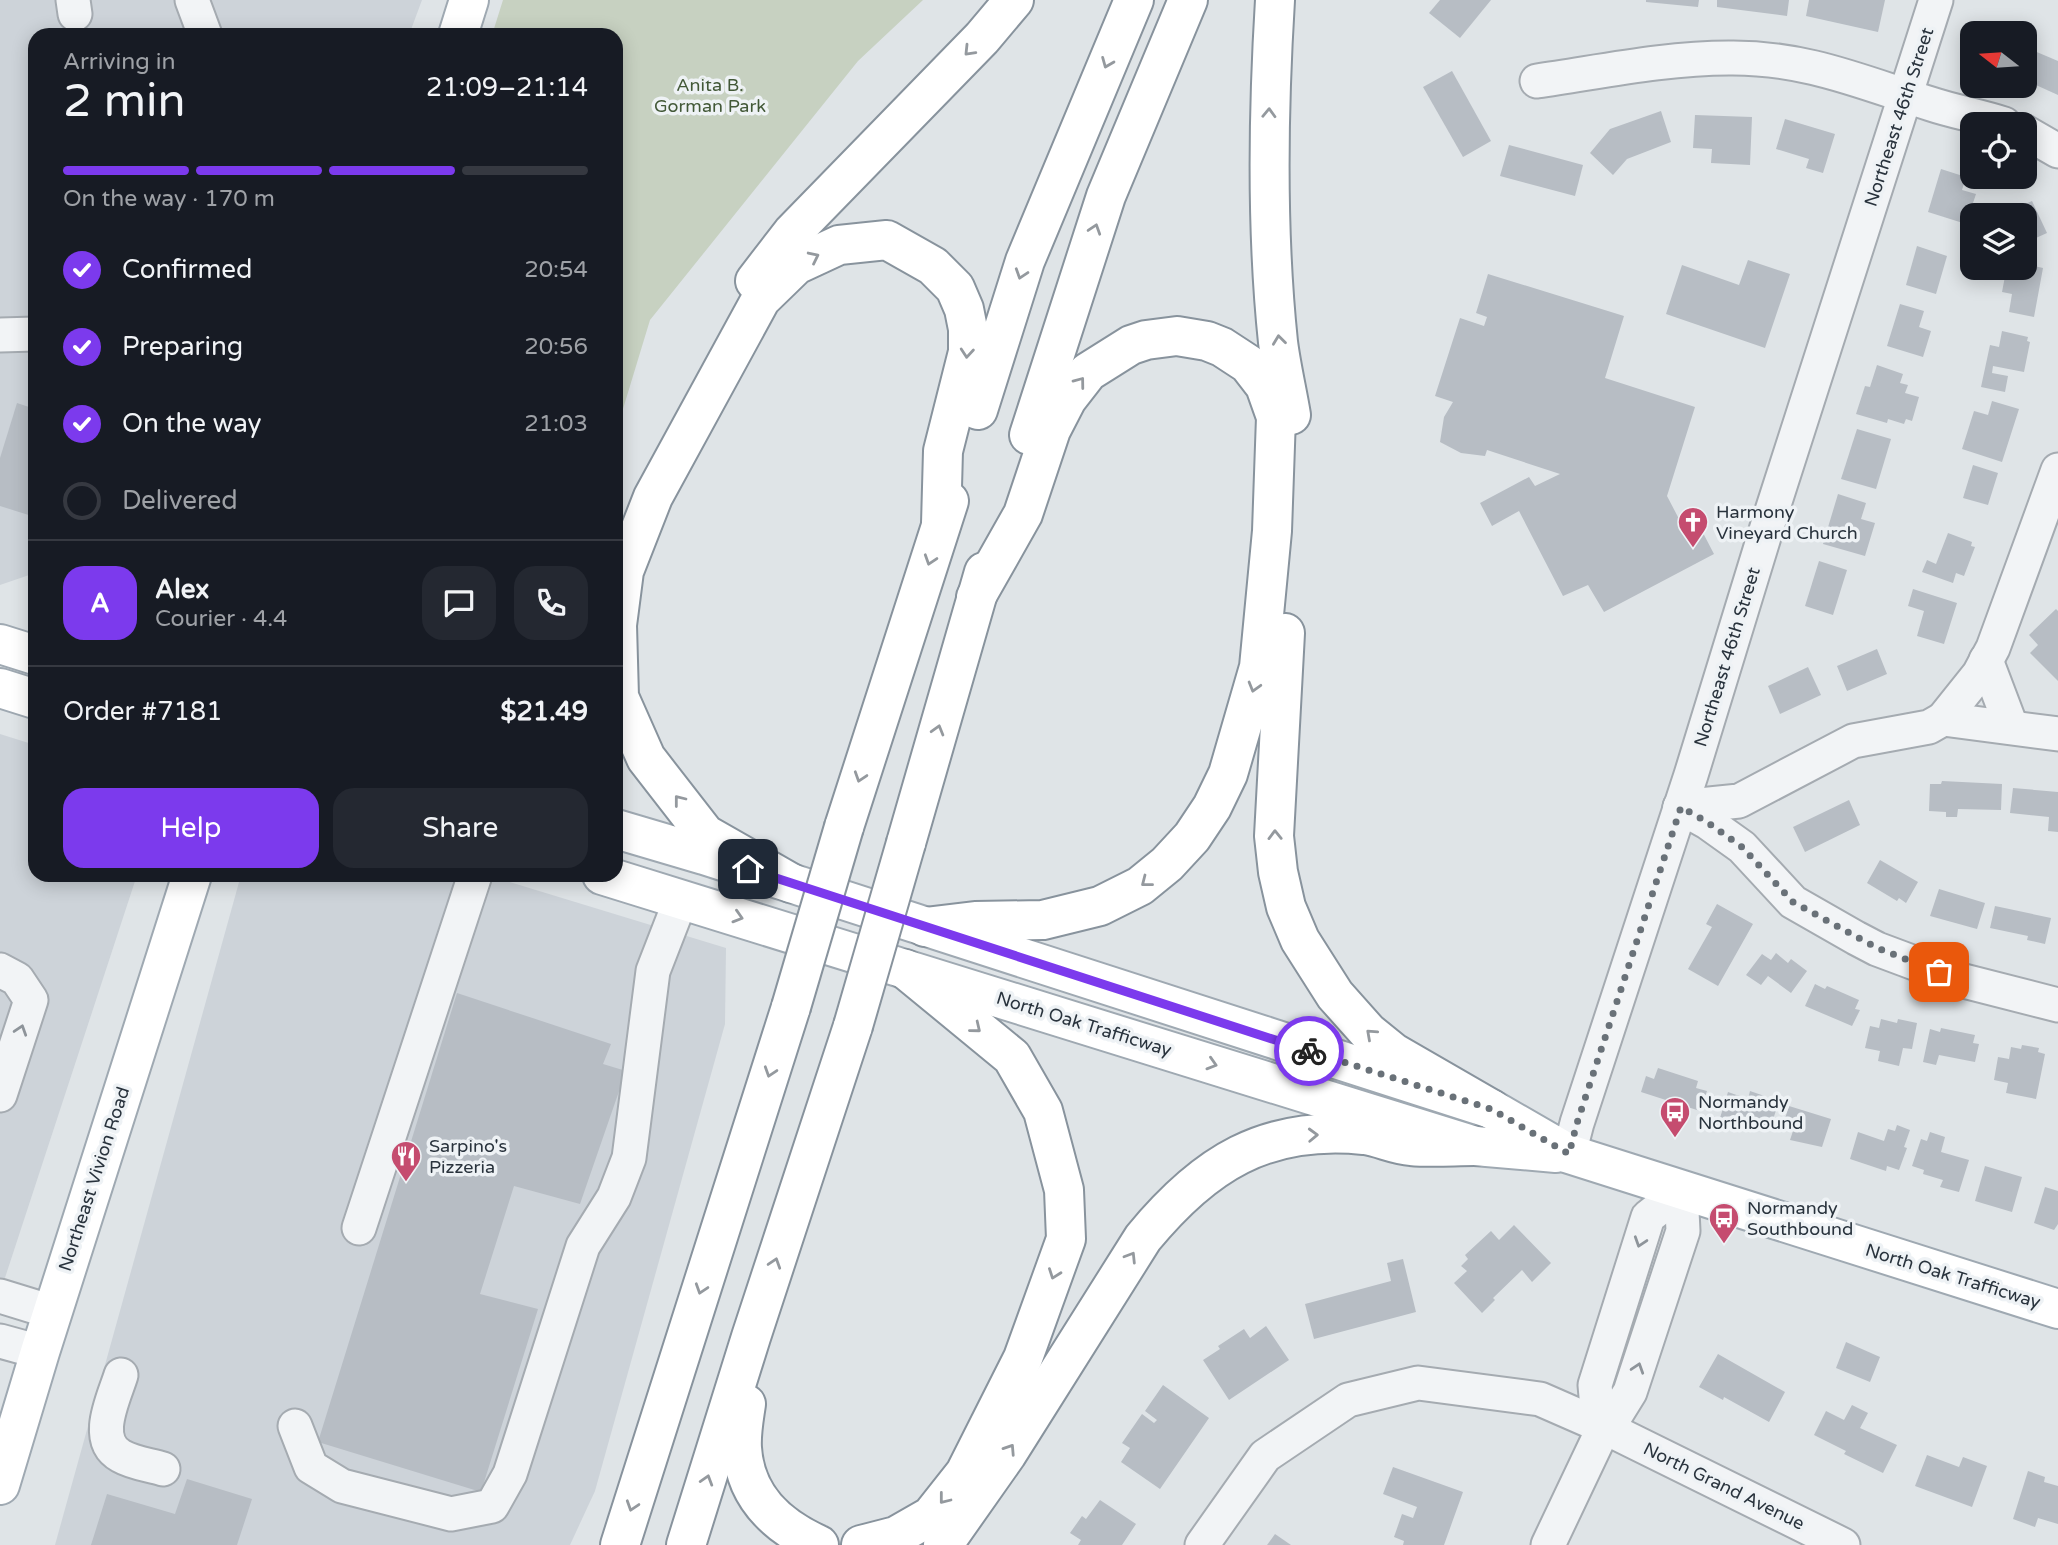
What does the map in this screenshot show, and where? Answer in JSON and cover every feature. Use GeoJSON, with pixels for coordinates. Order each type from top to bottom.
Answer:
{"type":"FeatureCollection","features":[{"type":"Feature","properties":{"kind":"main road"},"geometry":{"type":"LineString","coordinates":[[460,28],[469,0]]}},
{"type":"Feature","properties":{"kind":"main road"},"geometry":{"type":"LineString","coordinates":[[623,522],[681,397],[726,322],[764,268],[792,233],[982,38],[1014,0]]}},
{"type":"Feature","properties":{"kind":"main road"},"geometry":{"type":"LineString","coordinates":[[620,1545],[791,1007],[844,827],[1026,261],[1134,0]]}},
{"type":"Feature","properties":{"kind":"main road"},"geometry":{"type":"LineString","coordinates":[[687,1545],[751,1337],[853,1026],[976,597],[1106,196],[1188,0]]}},
{"type":"Feature","properties":{"kind":"main road"},"geometry":{"type":"LineString","coordinates":[[1275,0],[1268,147],[1271,260],[1279,344],[1291,419],[1291,530],[1274,836],[1278,872],[1286,907],[1300,940],[1335,995],[1368,1032],[1394,1053],[1491,1109]]}},
{"type":"Feature","properties":{"kind":"main road"},"geometry":{"type":"LineString","coordinates":[[623,579],[653,497],[761,299],[796,265],[839,245],[887,240],[933,266],[955,288],[964,309],[968,329],[968,352],[943,450],[942,524]]}},
{"type":"Feature","properties":{"kind":"main road"},"geometry":{"type":"LineString","coordinates":[[925,928],[975,921],[1044,920],[1100,906],[1140,886],[1167,864],[1192,837],[1212,807],[1228,774],[1259,667],[1272,531],[1276,417],[1265,386],[1248,364],[1207,341],[1169,337],[1131,345],[1087,372],[1067,399],[1051,430],[1023,514],[976,597]]}},
{"type":"Feature","properties":{"kind":"main road"},"geometry":{"type":"LineString","coordinates":[[0,644],[28,653]]}},
{"type":"Feature","properties":{"kind":"main road"},"geometry":{"type":"LineString","coordinates":[[0,688],[28,697]]}},
{"type":"Feature","properties":{"kind":"main road"},"geometry":{"type":"LineString","coordinates":[[623,706],[646,758],[705,834],[791,883]]}},
{"type":"Feature","properties":{"kind":"main road","name":"North Oak Trafficway"},"geometry":{"type":"LineString","coordinates":[[623,831],[1491,1109],[1569,1154],[2058,1309]]}},
{"type":"Feature","properties":{"kind":"main road"},"geometry":{"type":"LineString","coordinates":[[623,854],[641,860],[704,855]]}},
{"type":"Feature","properties":{"kind":"main road","name":"North Oak Trafficway"},"geometry":{"type":"LineString","coordinates":[[623,881],[1475,1146],[1569,1154]]}},
{"type":"Feature","properties":{"kind":"main road","name":"Northeast Vivion Road"},"geometry":{"type":"LineString","coordinates":[[0,1485],[52,1312],[189,882]]}},
{"type":"Feature","properties":{"kind":"main road"},"geometry":{"type":"LineString","coordinates":[[861,1545],[896,1536],[931,1516],[965,1473],[1023,1358],[1066,1239],[1064,1190],[1043,1111],[1012,1057],[905,969]]}},
{"type":"Feature","properties":{"kind":"main road"},"geometry":{"type":"LineString","coordinates":[[943,1545],[1007,1454],[1143,1238],[1167,1209],[1210,1172],[1243,1153],[1277,1139],[1310,1134],[1366,1135],[1408,1146],[1475,1146]]}},
{"type":"Feature","properties":{"kind":"main road"},"geometry":{"type":"LineString","coordinates":[[751,1337],[742,1447],[746,1471],[762,1506],[792,1532],[820,1545]]}},
{"type":"Feature","properties":{"kind":"street"},"geometry":{"type":"LineString","coordinates":[[192,0],[202,28]]}},
{"type":"Feature","properties":{"kind":"street","name":"Northeast 46th Street"},"geometry":{"type":"LineString","coordinates":[[1569,1154],[1936,0]]}},
{"type":"Feature","properties":{"kind":"street"},"geometry":{"type":"LineString","coordinates":[[1537,81],[1685,60],[1774,60],[1863,80],[1905,96],[1962,112]]}},
{"type":"Feature","properties":{"kind":"street"},"geometry":{"type":"LineString","coordinates":[[2037,139],[2058,151]]}},
{"type":"Feature","properties":{"kind":"street"},"geometry":{"type":"LineString","coordinates":[[0,335],[28,334]]}},
{"type":"Feature","properties":{"kind":"street"},"geometry":{"type":"LineString","coordinates":[[1681,807],[1739,801],[1853,741],[1929,727],[1943,719],[1979,674],[1986,660],[2058,473]]}},
{"type":"Feature","properties":{"kind":"street"},"geometry":{"type":"LineString","coordinates":[[1986,660],[2011,726]]}},
{"type":"Feature","properties":{"kind":"street"},"geometry":{"type":"LineString","coordinates":[[1943,719],[2058,734]]}},
{"type":"Feature","properties":{"kind":"street"},"geometry":{"type":"LineString","coordinates":[[1730,839],[1739,801]]}},
{"type":"Feature","properties":{"kind":"street"},"geometry":{"type":"LineString","coordinates":[[1681,807],[1742,847],[1793,902],[1856,938],[1960,980],[2058,1005]]}},
{"type":"Feature","properties":{"kind":"street"},"geometry":{"type":"LineString","coordinates":[[359,1228],[473,882]]}},
{"type":"Feature","properties":{"kind":"street"},"geometry":{"type":"LineString","coordinates":[[295,1426],[311,1467],[342,1486],[452,1514],[492,1506],[510,1474],[583,1246],[614,1197],[629,1158],[653,971],[681,899]]}},
{"type":"Feature","properties":{"kind":"street"},"geometry":{"type":"LineString","coordinates":[[0,970],[18,979],[31,999],[0,1095]]}},
{"type":"Feature","properties":{"kind":"street"},"geometry":{"type":"LineString","coordinates":[[1548,1545],[1604,1427],[1597,1408],[1595,1385],[1648,1217],[1681,1191]]}},
{"type":"Feature","properties":{"kind":"street"},"geometry":{"type":"LineString","coordinates":[[0,1296],[52,1312]]}},
{"type":"Feature","properties":{"kind":"street"},"geometry":{"type":"LineString","coordinates":[[0,1341],[40,1352]]}},
{"type":"Feature","properties":{"kind":"street"},"geometry":{"type":"LineString","coordinates":[[121,1375],[106,1421],[108,1443],[120,1456],[163,1469]]}},
{"type":"Feature","properties":{"kind":"street","name":"North Grand Avenue"},"geometry":{"type":"LineString","coordinates":[[1202,1545],[1265,1456],[1348,1400],[1418,1383],[1540,1399],[1604,1427],[1843,1545]]}},
{"type":"Feature","properties":{"kind":"shaded area"},"geometry":{"type":"Polygon","coordinates":[[[0,0],[422,0],[412,28],[28,28],[28,575],[0,585],[0,0]]]}},
{"type":"Feature","properties":{"kind":"shaded area"},"geometry":{"type":"Polygon","coordinates":[[[0,734],[28,743],[28,882],[135,882],[0,1293],[0,734]]]}},
{"type":"Feature","properties":{"kind":"shaded area"},"geometry":{"type":"Polygon","coordinates":[[[239,882],[510,882],[726,948],[725,1024],[595,1491],[570,1545],[55,1545],[239,882]]]}},
{"type":"Feature","properties":{"kind":"green space","name":"Anita B. Gorman Park"},"geometry":{"type":"Polygon","coordinates":[[[503,0],[923,0],[858,61],[650,320],[623,409],[623,28],[494,28],[503,0]]]}},
{"type":"Feature","properties":{"kind":"building"},"geometry":{"type":"Polygon","coordinates":[[[1440,0],[1491,0],[1460,38],[1429,13],[1440,0]]]}},
{"type":"Feature","properties":{"kind":"building"},"geometry":{"type":"Polygon","coordinates":[[[1646,0],[1699,0],[1698,7],[1646,0]]]}},
{"type":"Feature","properties":{"kind":"building"},"geometry":{"type":"Polygon","coordinates":[[[1717,0],[1789,0],[1787,16],[1717,7],[1717,0]]]}},
{"type":"Feature","properties":{"kind":"building"},"geometry":{"type":"Polygon","coordinates":[[[1809,0],[1885,0],[1878,32],[1806,16],[1809,0]]]}},
{"type":"Feature","properties":{"kind":"building"},"geometry":{"type":"Polygon","coordinates":[[[2037,52],[2058,61],[2058,95],[2037,85],[2037,52]]]}},
{"type":"Feature","properties":{"kind":"building"},"geometry":{"type":"Polygon","coordinates":[[[1452,71],[1491,141],[1463,157],[1423,87],[1452,71]]]}},
{"type":"Feature","properties":{"kind":"building"},"geometry":{"type":"Polygon","coordinates":[[[1661,111],[1671,142],[1627,159],[1613,175],[1590,153],[1610,129],[1661,111]]]}},
{"type":"Feature","properties":{"kind":"building"},"geometry":{"type":"Polygon","coordinates":[[[1695,115],[1752,117],[1750,165],[1711,163],[1712,149],[1693,148],[1695,115]]]}},
{"type":"Feature","properties":{"kind":"building"},"geometry":{"type":"Polygon","coordinates":[[[1785,119],[1835,134],[1823,173],[1806,168],[1809,159],[1776,149],[1785,119]]]}},
{"type":"Feature","properties":{"kind":"building"},"geometry":{"type":"Polygon","coordinates":[[[1509,145],[1583,165],[1575,196],[1500,176],[1509,145]]]}},
{"type":"Feature","properties":{"kind":"building"},"geometry":{"type":"Polygon","coordinates":[[[1941,169],[1960,175],[1960,189],[1976,194],[1973,203],[1960,203],[1960,222],[1928,212],[1941,169]]]}},
{"type":"Feature","properties":{"kind":"building"},"geometry":{"type":"Polygon","coordinates":[[[2037,212],[2047,233],[2037,238],[2037,212]]]}},
{"type":"Feature","properties":{"kind":"building"},"geometry":{"type":"Polygon","coordinates":[[[1917,246],[1947,256],[1936,294],[1906,285],[1917,246]]]}},
{"type":"Feature","properties":{"kind":"building"},"geometry":{"type":"Polygon","coordinates":[[[1748,260],[1790,274],[1765,348],[1666,314],[1682,265],[1739,285],[1748,260]]]}},
{"type":"Feature","properties":{"kind":"building"},"geometry":{"type":"Polygon","coordinates":[[[2037,267],[2043,268],[2034,317],[2009,312],[2012,294],[2002,292],[2004,280],[2037,280],[2037,267]]]}},
{"type":"Feature","properties":{"kind":"building","name":"Harmony Vineyard Church"},"geometry":{"type":"Polygon","coordinates":[[[1488,274],[1624,316],[1605,378],[1695,407],[1667,496],[1689,538],[1702,531],[1714,554],[1604,612],[1588,585],[1563,596],[1519,511],[1492,526],[1480,503],[1529,477],[1535,486],[1560,474],[1487,450],[1485,456],[1461,453],[1440,442],[1444,417],[1453,402],[1435,396],[1460,318],[1484,326],[1487,317],[1476,313],[1488,274]]]}},
{"type":"Feature","properties":{"kind":"building"},"geometry":{"type":"Polygon","coordinates":[[[1900,304],[1924,311],[1919,327],[1931,331],[1923,357],[1887,346],[1900,304]]]}},
{"type":"Feature","properties":{"kind":"building"},"geometry":{"type":"Polygon","coordinates":[[[2002,331],[2028,337],[2027,341],[2030,342],[2024,372],[1993,366],[1992,373],[2008,376],[2005,392],[1981,387],[1990,345],[1999,347],[2002,331]]]}},
{"type":"Feature","properties":{"kind":"building"},"geometry":{"type":"Polygon","coordinates":[[[1877,365],[1903,374],[1900,383],[1908,385],[1905,393],[1919,397],[1912,421],[1906,419],[1904,424],[1888,419],[1887,423],[1856,414],[1865,386],[1870,387],[1877,365]]]}},
{"type":"Feature","properties":{"kind":"building"},"geometry":{"type":"Polygon","coordinates":[[[1992,401],[2019,409],[2002,462],[1962,449],[1974,411],[1988,415],[1992,401]]]}},
{"type":"Feature","properties":{"kind":"building"},"geometry":{"type":"Polygon","coordinates":[[[17,403],[28,407],[28,515],[0,506],[0,458],[17,403]]]}},
{"type":"Feature","properties":{"kind":"building"},"geometry":{"type":"Polygon","coordinates":[[[1857,429],[1891,439],[1876,489],[1841,479],[1857,429]]]}},
{"type":"Feature","properties":{"kind":"building"},"geometry":{"type":"Polygon","coordinates":[[[1973,465],[1998,473],[1988,505],[1963,498],[1973,465]]]}},
{"type":"Feature","properties":{"kind":"building"},"geometry":{"type":"Polygon","coordinates":[[[1838,494],[1866,503],[1861,519],[1875,523],[1865,556],[1823,544],[1838,494]]]}},
{"type":"Feature","properties":{"kind":"building"},"geometry":{"type":"Polygon","coordinates":[[[1948,533],[1972,542],[1971,546],[1975,547],[1964,576],[1956,573],[1953,583],[1922,572],[1927,560],[1936,564],[1948,533]]]}},
{"type":"Feature","properties":{"kind":"building"},"geometry":{"type":"Polygon","coordinates":[[[1819,561],[1847,570],[1833,615],[1805,606],[1819,561]]]}},
{"type":"Feature","properties":{"kind":"building"},"geometry":{"type":"Polygon","coordinates":[[[1913,589],[1957,603],[1944,644],[1917,636],[1924,611],[1908,606],[1913,589]]]}},
{"type":"Feature","properties":{"kind":"building"},"geometry":{"type":"Polygon","coordinates":[[[2056,609],[2058,681],[2030,653],[2038,645],[2029,635],[2056,609]]]}},
{"type":"Feature","properties":{"kind":"building"},"geometry":{"type":"Polygon","coordinates":[[[1877,649],[1887,674],[1847,691],[1837,666],[1877,649]]]}},
{"type":"Feature","properties":{"kind":"building"},"geometry":{"type":"Polygon","coordinates":[[[1808,667],[1821,695],[1780,714],[1768,686],[1808,667]]]}},
{"type":"Feature","properties":{"kind":"building"},"geometry":{"type":"Polygon","coordinates":[[[1942,781],[2002,784],[2001,810],[1958,809],[1957,817],[1946,817],[1946,812],[1929,811],[1930,784],[1941,784],[1942,781]]]}},
{"type":"Feature","properties":{"kind":"building"},"geometry":{"type":"Polygon","coordinates":[[[2013,788],[2058,792],[2058,832],[2048,831],[2049,817],[2010,813],[2013,788]]]}},
{"type":"Feature","properties":{"kind":"building"},"geometry":{"type":"Polygon","coordinates":[[[1849,800],[1860,825],[1805,852],[1793,827],[1849,800]]]}},
{"type":"Feature","properties":{"kind":"building"},"geometry":{"type":"Polygon","coordinates":[[[1880,860],[1918,882],[1906,903],[1899,898],[1897,901],[1867,883],[1880,860]]]}},
{"type":"Feature","properties":{"kind":"building"},"geometry":{"type":"Polygon","coordinates":[[[1939,889],[1985,903],[1977,929],[1930,916],[1939,889]]]}},
{"type":"Feature","properties":{"kind":"building"},"geometry":{"type":"Polygon","coordinates":[[[1717,904],[1753,924],[1718,986],[1688,969],[1712,927],[1706,924],[1717,904]]]}},
{"type":"Feature","properties":{"kind":"building"},"geometry":{"type":"Polygon","coordinates":[[[1995,906],[2051,918],[2045,944],[2027,940],[2028,936],[1990,928],[1995,906]]]}},
{"type":"Feature","properties":{"kind":"building"},"geometry":{"type":"Polygon","coordinates":[[[1776,953],[1788,963],[1791,959],[1807,971],[1791,993],[1768,976],[1761,985],[1746,975],[1762,954],[1771,960],[1776,953]]]}},
{"type":"Feature","properties":{"kind":"building"},"geometry":{"type":"Polygon","coordinates":[[[1815,984],[1825,989],[1827,986],[1859,1000],[1855,1009],[1860,1010],[1852,1026],[1805,1006],[1815,984]]]}},
{"type":"Feature","properties":{"kind":"building"},"geometry":{"type":"Polygon","coordinates":[[[457,993],[611,1044],[603,1064],[626,1071],[580,1204],[514,1186],[480,1294],[538,1309],[481,1492],[318,1442],[457,993]]]}},
{"type":"Feature","properties":{"kind":"building"},"geometry":{"type":"Polygon","coordinates":[[[1881,1019],[1897,1023],[1898,1019],[1917,1023],[1912,1049],[1903,1048],[1899,1066],[1878,1061],[1880,1051],[1865,1048],[1870,1026],[1879,1028],[1881,1019]]]}},
{"type":"Feature","properties":{"kind":"building"},"geometry":{"type":"Polygon","coordinates":[[[1941,1028],[1975,1035],[1973,1043],[1979,1044],[1975,1062],[1939,1055],[1936,1065],[1923,1062],[1930,1029],[1940,1032],[1941,1028]]]}},
{"type":"Feature","properties":{"kind":"building"},"geometry":{"type":"Polygon","coordinates":[[[2022,1045],[2039,1048],[2038,1052],[2045,1054],[2036,1099],[2006,1093],[2008,1083],[1994,1080],[1998,1057],[2009,1059],[2011,1047],[2021,1049],[2022,1045]]]}},
{"type":"Feature","properties":{"kind":"building"},"geometry":{"type":"Polygon","coordinates":[[[1658,1068],[1698,1081],[1696,1088],[1707,1091],[1700,1111],[1641,1092],[1646,1076],[1654,1079],[1658,1068]]]}},
{"type":"Feature","properties":{"kind":"building"},"geometry":{"type":"Polygon","coordinates":[[[1750,1091],[1779,1101],[1770,1129],[1759,1126],[1757,1130],[1720,1118],[1728,1092],[1748,1099],[1750,1091]]]}},
{"type":"Feature","properties":{"kind":"building"},"geometry":{"type":"Polygon","coordinates":[[[1789,1106],[1831,1119],[1822,1147],[1790,1140],[1793,1131],[1782,1128],[1789,1106]]]}},
{"type":"Feature","properties":{"kind":"building"},"geometry":{"type":"Polygon","coordinates":[[[1897,1125],[1910,1130],[1899,1170],[1887,1166],[1886,1171],[1850,1159],[1858,1132],[1884,1141],[1888,1129],[1895,1131],[1897,1125]]]}},
{"type":"Feature","properties":{"kind":"building"},"geometry":{"type":"Polygon","coordinates":[[[1930,1132],[1945,1137],[1941,1152],[1969,1160],[1959,1192],[1940,1187],[1943,1180],[1923,1174],[1924,1170],[1912,1166],[1921,1139],[1927,1141],[1930,1132]]]}},
{"type":"Feature","properties":{"kind":"building"},"geometry":{"type":"Polygon","coordinates":[[[1985,1166],[2022,1177],[2012,1212],[1975,1201],[1985,1166]]]}},
{"type":"Feature","properties":{"kind":"building"},"geometry":{"type":"Polygon","coordinates":[[[2045,1187],[2058,1191],[2058,1224],[2054,1230],[2034,1223],[2045,1187]]]}},
{"type":"Feature","properties":{"kind":"building"},"geometry":{"type":"Polygon","coordinates":[[[1514,1225],[1551,1263],[1532,1282],[1522,1270],[1493,1298],[1495,1300],[1482,1313],[1454,1283],[1467,1271],[1461,1266],[1468,1259],[1465,1255],[1491,1231],[1499,1240],[1514,1225]]]}},
{"type":"Feature","properties":{"kind":"building"},"geometry":{"type":"Polygon","coordinates":[[[1403,1259],[1416,1312],[1314,1339],[1305,1304],[1391,1281],[1387,1263],[1403,1259]]]}},
{"type":"Feature","properties":{"kind":"building"},"geometry":{"type":"Polygon","coordinates":[[[1266,1326],[1289,1360],[1229,1400],[1203,1360],[1220,1349],[1218,1346],[1244,1329],[1250,1338],[1266,1326]]]}},
{"type":"Feature","properties":{"kind":"building"},"geometry":{"type":"Polygon","coordinates":[[[1846,1342],[1880,1357],[1870,1382],[1836,1368],[1846,1342]]]}},
{"type":"Feature","properties":{"kind":"building"},"geometry":{"type":"Polygon","coordinates":[[[1718,1354],[1785,1392],[1769,1422],[1724,1397],[1723,1400],[1699,1387],[1718,1354]]]}},
{"type":"Feature","properties":{"kind":"building"},"geometry":{"type":"Polygon","coordinates":[[[1163,1385],[1209,1418],[1160,1489],[1121,1462],[1130,1448],[1122,1443],[1142,1414],[1154,1423],[1157,1420],[1145,1411],[1163,1385]]]}},
{"type":"Feature","properties":{"kind":"building"},"geometry":{"type":"Polygon","coordinates":[[[1852,1405],[1868,1413],[1860,1428],[1897,1445],[1883,1473],[1844,1454],[1846,1451],[1814,1435],[1826,1411],[1844,1420],[1852,1405]]]}},
{"type":"Feature","properties":{"kind":"building"},"geometry":{"type":"Polygon","coordinates":[[[1927,1455],[1959,1467],[1963,1457],[1987,1466],[1972,1507],[1915,1486],[1927,1455]]]}},
{"type":"Feature","properties":{"kind":"building"},"geometry":{"type":"Polygon","coordinates":[[[1393,1467],[1463,1492],[1444,1545],[1403,1545],[1404,1541],[1394,1537],[1402,1514],[1413,1518],[1417,1507],[1383,1494],[1393,1467]]]}},
{"type":"Feature","properties":{"kind":"building"},"geometry":{"type":"Polygon","coordinates":[[[2028,1471],[2045,1477],[2044,1482],[2058,1486],[2058,1524],[2038,1518],[2035,1527],[2013,1519],[2028,1471]]]}},
{"type":"Feature","properties":{"kind":"building"},"geometry":{"type":"Polygon","coordinates":[[[187,1479],[252,1499],[237,1545],[91,1545],[107,1494],[175,1514],[187,1479]]]}},
{"type":"Feature","properties":{"kind":"building"},"geometry":{"type":"Polygon","coordinates":[[[1100,1500],[1136,1524],[1122,1545],[1078,1545],[1081,1540],[1070,1533],[1082,1516],[1086,1519],[1100,1500]]]}},
{"type":"Feature","properties":{"kind":"building"},"geometry":{"type":"Polygon","coordinates":[[[1275,1534],[1291,1545],[1267,1545],[1275,1534]]]}},
{"type":"Feature","properties":{"kind":"way so far"},"geometry":{"type":"LineString","coordinates":[[1309,1051],[1491,1109],[1569,1154],[1681,807],[1742,847],[1763,873],[1793,902],[1856,938],[1939,972]]}},
{"type":"Feature","properties":{"kind":"place","name":"Harmony Vineyard Church"},"geometry":{"type":"Point","coordinates":[1693,549]}},
{"type":"Feature","properties":{"kind":"place","name":"Normandy Northbound"},"geometry":{"type":"Point","coordinates":[1675,1139]}},
{"type":"Feature","properties":{"kind":"place","name":"Sarpino's Pizzeria"},"geometry":{"type":"Point","coordinates":[406,1183]}},
{"type":"Feature","properties":{"kind":"place","name":"Normandy Southbound"},"geometry":{"type":"Point","coordinates":[1724,1245]}},
{"type":"Feature","properties":{"kind":"route"},"geometry":{"type":"LineString","coordinates":[[748,869],[1309,1051]]}}]}
